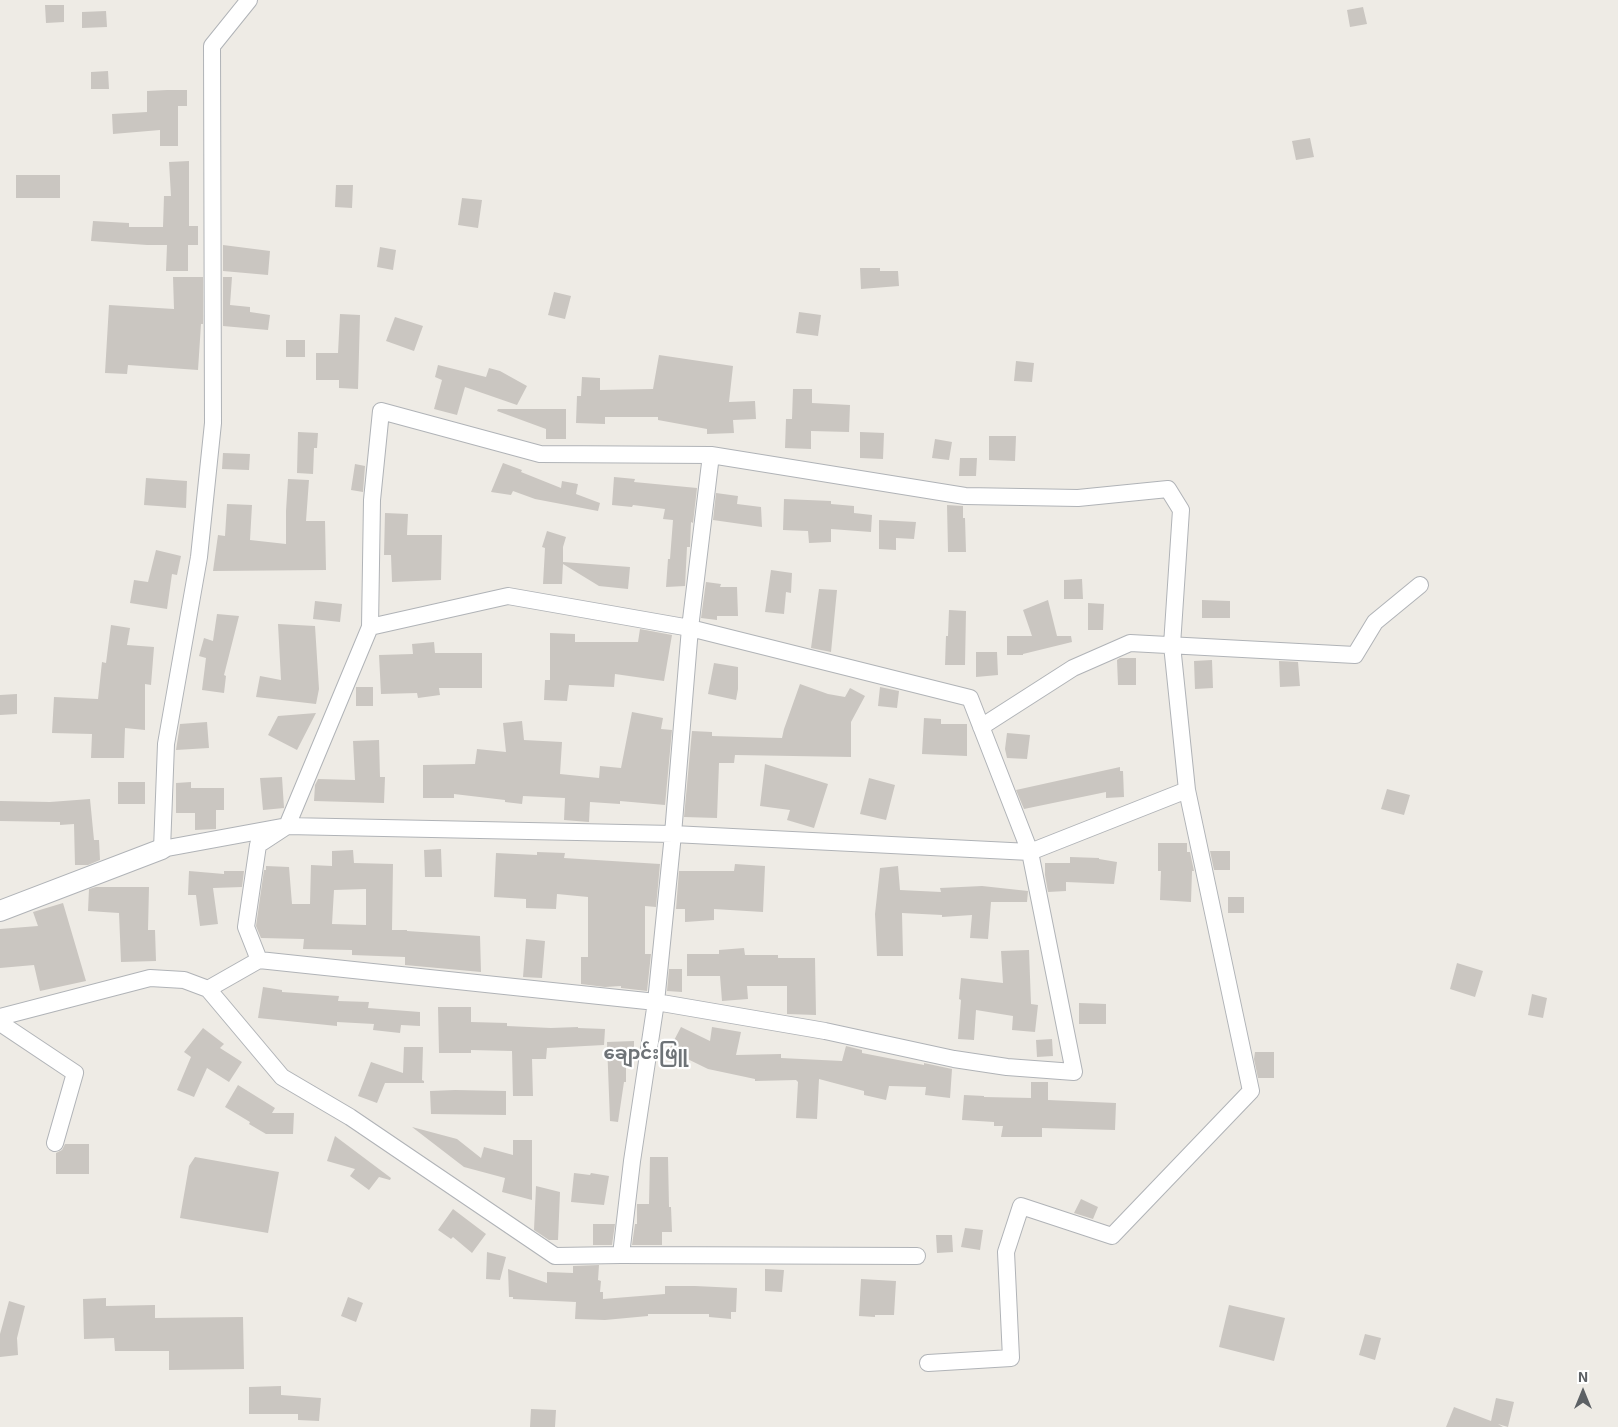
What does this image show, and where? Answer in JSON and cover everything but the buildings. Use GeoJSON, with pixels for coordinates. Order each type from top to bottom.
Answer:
{"type":"FeatureCollection","features":[{"type":"Feature","properties":{"kind":"street"},"geometry":{"type":"LineString","coordinates":[[162,849],[166,744],[199,557],[213,423],[212,46],[249,0]]}},
{"type":"Feature","properties":{"kind":"street"},"geometry":{"type":"LineString","coordinates":[[260,960],[246,928],[258,845],[287,826],[370,627],[372,500],[381,411],[540,454],[711,456],[965,496],[1078,498],[1168,489],[1181,510],[1172,646],[1187,790],[1251,1091],[1112,1236],[1021,1206],[1006,1252],[1011,1358],[928,1363]]}},
{"type":"Feature","properties":{"kind":"street"},"geometry":{"type":"LineString","coordinates":[[621,1255],[632,1161],[656,1002],[673,834],[690,628],[711,456]]}},
{"type":"Feature","properties":{"kind":"street"},"geometry":{"type":"LineString","coordinates":[[981,726],[1073,668],[1130,643],[1355,655],[1375,622],[1420,585]]}},
{"type":"Feature","properties":{"kind":"street"},"geometry":{"type":"LineString","coordinates":[[208,989],[260,960],[656,1002],[826,1031],[954,1060],[1007,1067],[1074,1072],[1030,852],[970,698],[690,628],[508,596],[370,627]]}},
{"type":"Feature","properties":{"kind":"street"},"geometry":{"type":"LineString","coordinates":[[0,912],[162,849],[287,826],[673,834],[1030,852],[1187,790]]}},
{"type":"Feature","properties":{"kind":"street"},"geometry":{"type":"LineString","coordinates":[[0,1017],[150,978],[184,980],[208,989],[282,1077],[350,1117],[555,1256],[917,1256]]}},
{"type":"Feature","properties":{"kind":"street"},"geometry":{"type":"LineString","coordinates":[[0,1022],[76,1073],[56,1143]]}},
{"type":"Feature","properties":{"kind":"district","name":"ချောင်းဖြူ"},"geometry":{"type":"Point","coordinates":[646,1053]}}]}
